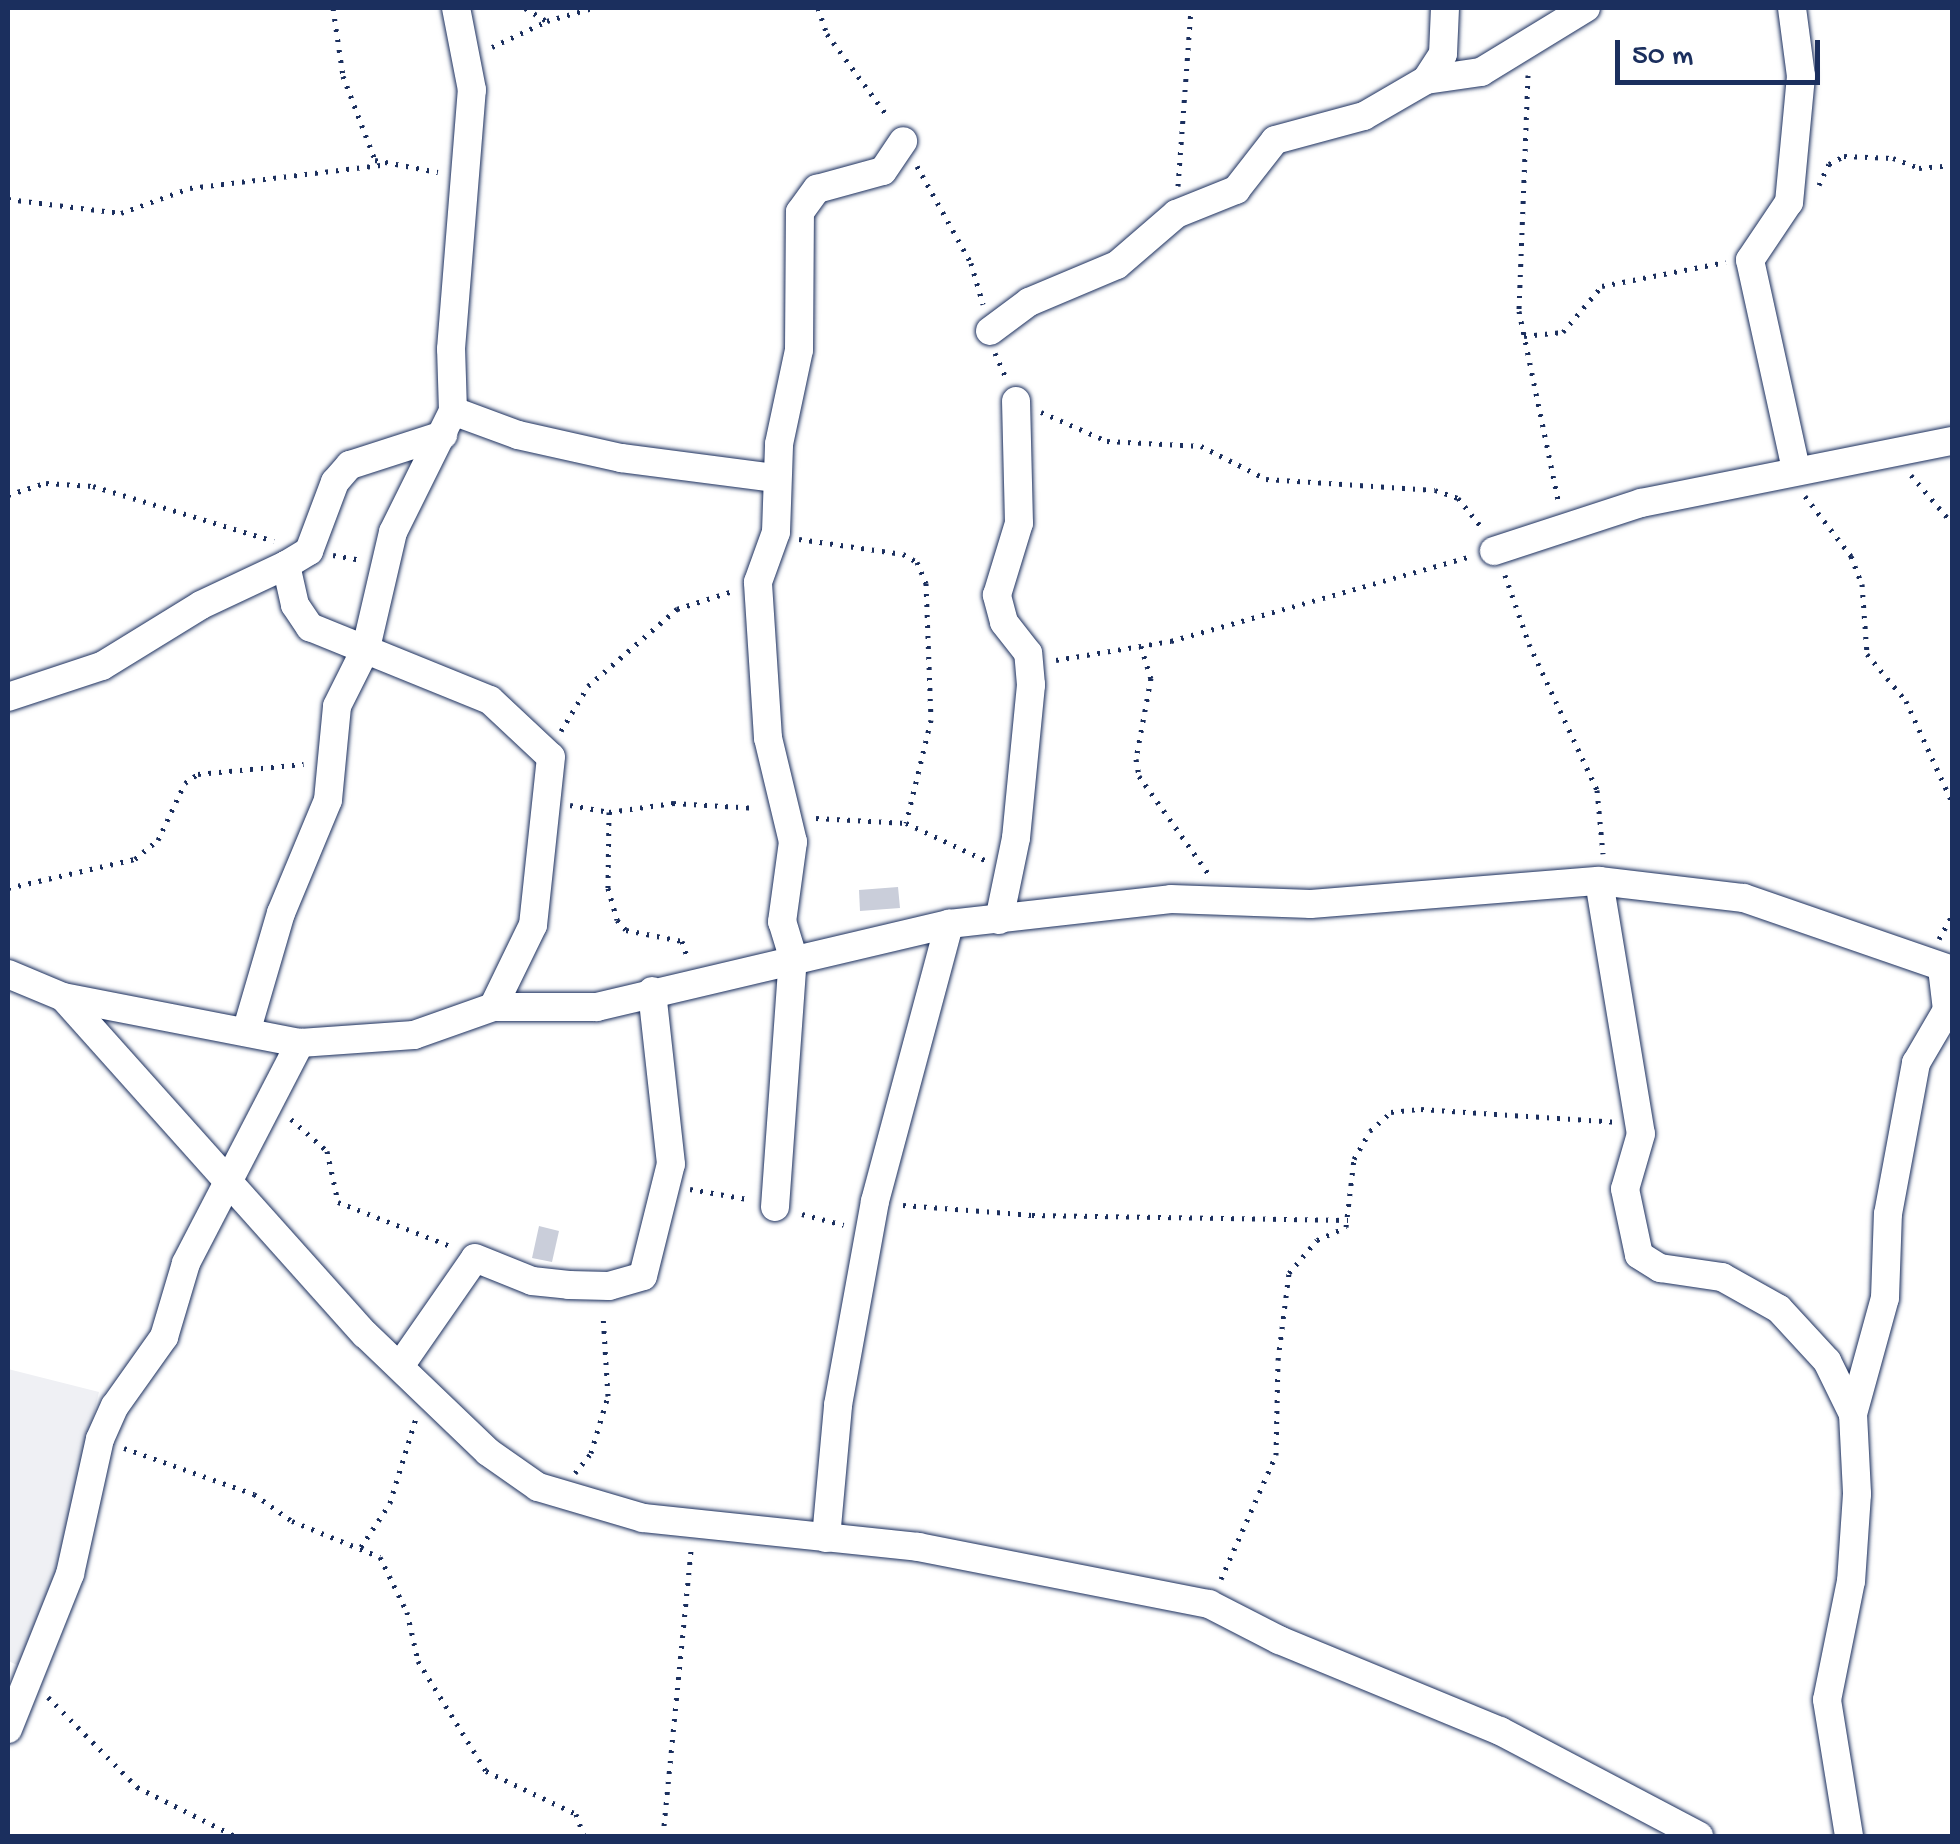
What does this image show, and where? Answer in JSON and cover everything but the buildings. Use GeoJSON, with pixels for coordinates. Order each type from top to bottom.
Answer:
{"type":"FeatureCollection","features":[{"type":"Feature","properties":{"kind":"street"},"geometry":{"type":"LineString","coordinates":[[247,1030],[281,912],[328,800],[337,706],[366,648],[384,564],[404,505],[448,423],[451,349],[469,184],[469,52],[456,8]]}},
{"type":"Feature","properties":{"kind":"street"},"geometry":{"type":"LineString","coordinates":[[1426,80],[1443,54],[1445,8]]}},
{"type":"Feature","properties":{"kind":"street"},"geometry":{"type":"LineString","coordinates":[[990,331],[1028,302],[1117,265],[1176,214],[1236,190],[1275,140],[1364,116],[1426,80],[1480,72],[1586,8]]}},
{"type":"Feature","properties":{"kind":"street"},"geometry":{"type":"LineString","coordinates":[[1792,8],[1801,76],[1792,182],[1784,217],[1750,260],[1796,470]]}},
{"type":"Feature","properties":{"kind":"street"},"geometry":{"type":"LineString","coordinates":[[775,1207],[793,956],[782,922],[793,856],[789,816],[768,738],[758,582],[776,532],[776,478],[798,350],[804,200],[828,184],[883,171],[904,141]]}},
{"type":"Feature","properties":{"kind":"street"},"geometry":{"type":"LineString","coordinates":[[999,920],[1012,870],[1030,665],[1004,622],[998,595],[1019,523],[1016,401]]}},
{"type":"Feature","properties":{"kind":"street"},"geometry":{"type":"LineString","coordinates":[[494,1007],[533,925],[550,764],[490,700],[304,621],[297,558],[342,472],[448,423],[621,458],[776,478]]}},
{"type":"Feature","properties":{"kind":"street"},"geometry":{"type":"LineString","coordinates":[[1494,551],[1563,527],[1796,470],[1952,440]]}},
{"type":"Feature","properties":{"kind":"street"},"geometry":{"type":"LineString","coordinates":[[8,697],[102,666],[201,605],[297,558]]}},
{"type":"Feature","properties":{"kind":"street"},"geometry":{"type":"LineString","coordinates":[[1603,882],[1639,1123],[1641,1144],[1625,1188],[1639,1255],[1660,1268],[1722,1278],[1779,1309],[1827,1361],[1852,1414]]}},
{"type":"Feature","properties":{"kind":"street"},"geometry":{"type":"LineString","coordinates":[[8,974],[63,997],[300,1043],[414,1036],[494,1007],[562,1012],[793,956],[948,924],[1127,902],[1311,904],[1603,882],[1744,898],[1947,969],[1948,1010],[1916,1063],[1888,1214],[1884,1298],[1852,1414],[1858,1494],[1851,1581],[1827,1700],[1849,1836]]}},
{"type":"Feature","properties":{"kind":"street"},"geometry":{"type":"LineString","coordinates":[[826,1538],[838,1405],[875,1201],[948,924]]}},
{"type":"Feature","properties":{"kind":"street"},"geometry":{"type":"LineString","coordinates":[[400,1366],[475,1258],[532,1281],[609,1286],[643,1276],[671,1164],[652,990]]}},
{"type":"Feature","properties":{"kind":"street"},"geometry":{"type":"LineString","coordinates":[[63,997],[104,1035],[226,1186],[428,1394],[518,1475],[574,1501],[692,1525],[918,1548],[1210,1604],[1279,1640],[1500,1732],[1699,1836]]}},
{"type":"Feature","properties":{"kind":"street"},"geometry":{"type":"LineString","coordinates":[[8,1729],[30,1681],[87,1520],[100,1439],[115,1406],[164,1337],[186,1263],[300,1043]]}},
{"type":"Feature","properties":{"kind":"path"},"geometry":{"type":"LineString","coordinates":[[332,8],[343,76],[382,165]]}},
{"type":"Feature","properties":{"kind":"path"},"geometry":{"type":"LineString","coordinates":[[525,8],[547,21]]}},
{"type":"Feature","properties":{"kind":"path"},"geometry":{"type":"LineString","coordinates":[[469,52],[506,44],[547,21],[593,8]]}},
{"type":"Feature","properties":{"kind":"path"},"geometry":{"type":"LineString","coordinates":[[818,8],[827,34],[904,141],[971,263],[990,331],[1016,401],[1107,441],[1201,446],[1275,481],[1435,490],[1474,512],[1597,790],[1603,882]]}},
{"type":"Feature","properties":{"kind":"path"},"geometry":{"type":"LineString","coordinates":[[1176,214],[1191,8]]}},
{"type":"Feature","properties":{"kind":"path"},"geometry":{"type":"LineString","coordinates":[[1520,51],[1530,81],[1520,285],[1524,336],[1563,527]]}},
{"type":"Feature","properties":{"kind":"path"},"geometry":{"type":"LineString","coordinates":[[1792,182],[1813,188],[1828,164],[1844,156],[1893,158],[1919,168],[1952,165]]}},
{"type":"Feature","properties":{"kind":"path"},"geometry":{"type":"LineString","coordinates":[[8,199],[121,213],[190,188],[382,165],[428,168],[469,184]]}},
{"type":"Feature","properties":{"kind":"path"},"geometry":{"type":"LineString","coordinates":[[1524,336],[1563,332],[1602,286],[1750,260]]}},
{"type":"Feature","properties":{"kind":"path"},"geometry":{"type":"LineString","coordinates":[[1893,454],[1952,522]]}},
{"type":"Feature","properties":{"kind":"path"},"geometry":{"type":"LineString","coordinates":[[1796,470],[1807,502],[1851,556],[1862,584],[1866,654],[1906,702],[1952,802]]}},
{"type":"Feature","properties":{"kind":"path"},"geometry":{"type":"LineString","coordinates":[[8,495],[46,484],[93,486],[297,558],[384,564]]}},
{"type":"Feature","properties":{"kind":"path"},"geometry":{"type":"LineString","coordinates":[[776,532],[916,562],[926,583],[933,696],[926,751],[906,823]]}},
{"type":"Feature","properties":{"kind":"path"},"geometry":{"type":"LineString","coordinates":[[1030,665],[1141,646],[1494,551]]}},
{"type":"Feature","properties":{"kind":"path"},"geometry":{"type":"LineString","coordinates":[[758,582],[676,610],[588,686],[550,764],[551,790],[565,803],[609,812],[720,803],[789,816],[906,823],[1012,870]]}},
{"type":"Feature","properties":{"kind":"path"},"geometry":{"type":"LineString","coordinates":[[1141,646],[1151,678],[1136,760],[1139,776],[1226,901]]}},
{"type":"Feature","properties":{"kind":"path"},"geometry":{"type":"LineString","coordinates":[[8,888],[135,859],[166,829],[185,783],[198,774],[330,761]]}},
{"type":"Feature","properties":{"kind":"path"},"geometry":{"type":"LineString","coordinates":[[609,812],[608,888],[617,920],[626,930],[682,941],[693,982]]}},
{"type":"Feature","properties":{"kind":"path"},"geometry":{"type":"LineString","coordinates":[[1210,1604],[1276,1454],[1278,1360],[1290,1273],[1318,1240],[1340,1232],[1348,1220],[1354,1159],[1391,1112],[1639,1123]]}},
{"type":"Feature","properties":{"kind":"path"},"geometry":{"type":"LineString","coordinates":[[266,1113],[304,1125],[327,1151],[338,1202],[416,1228],[475,1258]]}},
{"type":"Feature","properties":{"kind":"path"},"geometry":{"type":"LineString","coordinates":[[875,1201],[1016,1214],[1348,1220]]}},
{"type":"Feature","properties":{"kind":"path"},"geometry":{"type":"LineString","coordinates":[[574,1501],[574,1477],[591,1453],[608,1396],[602,1299],[609,1286]]}},
{"type":"Feature","properties":{"kind":"path"},"geometry":{"type":"LineString","coordinates":[[360,1547],[390,1502],[428,1394]]}},
{"type":"Feature","properties":{"kind":"path"},"geometry":{"type":"LineString","coordinates":[[100,1439],[254,1494],[292,1521],[360,1547],[385,1563],[418,1661],[486,1771],[576,1814],[584,1836]]}},
{"type":"Feature","properties":{"kind":"path"},"geometry":{"type":"LineString","coordinates":[[663,1836],[692,1525]]}},
{"type":"Feature","properties":{"kind":"path"},"geometry":{"type":"LineString","coordinates":[[30,1681],[137,1787],[235,1836]]}},
{"type":"Feature","properties":{"kind":"shaded area"},"geometry":{"type":"Polygon","coordinates":[[[8,1369],[99,1392],[31,1671],[8,1661],[8,1369]]]}}]}
